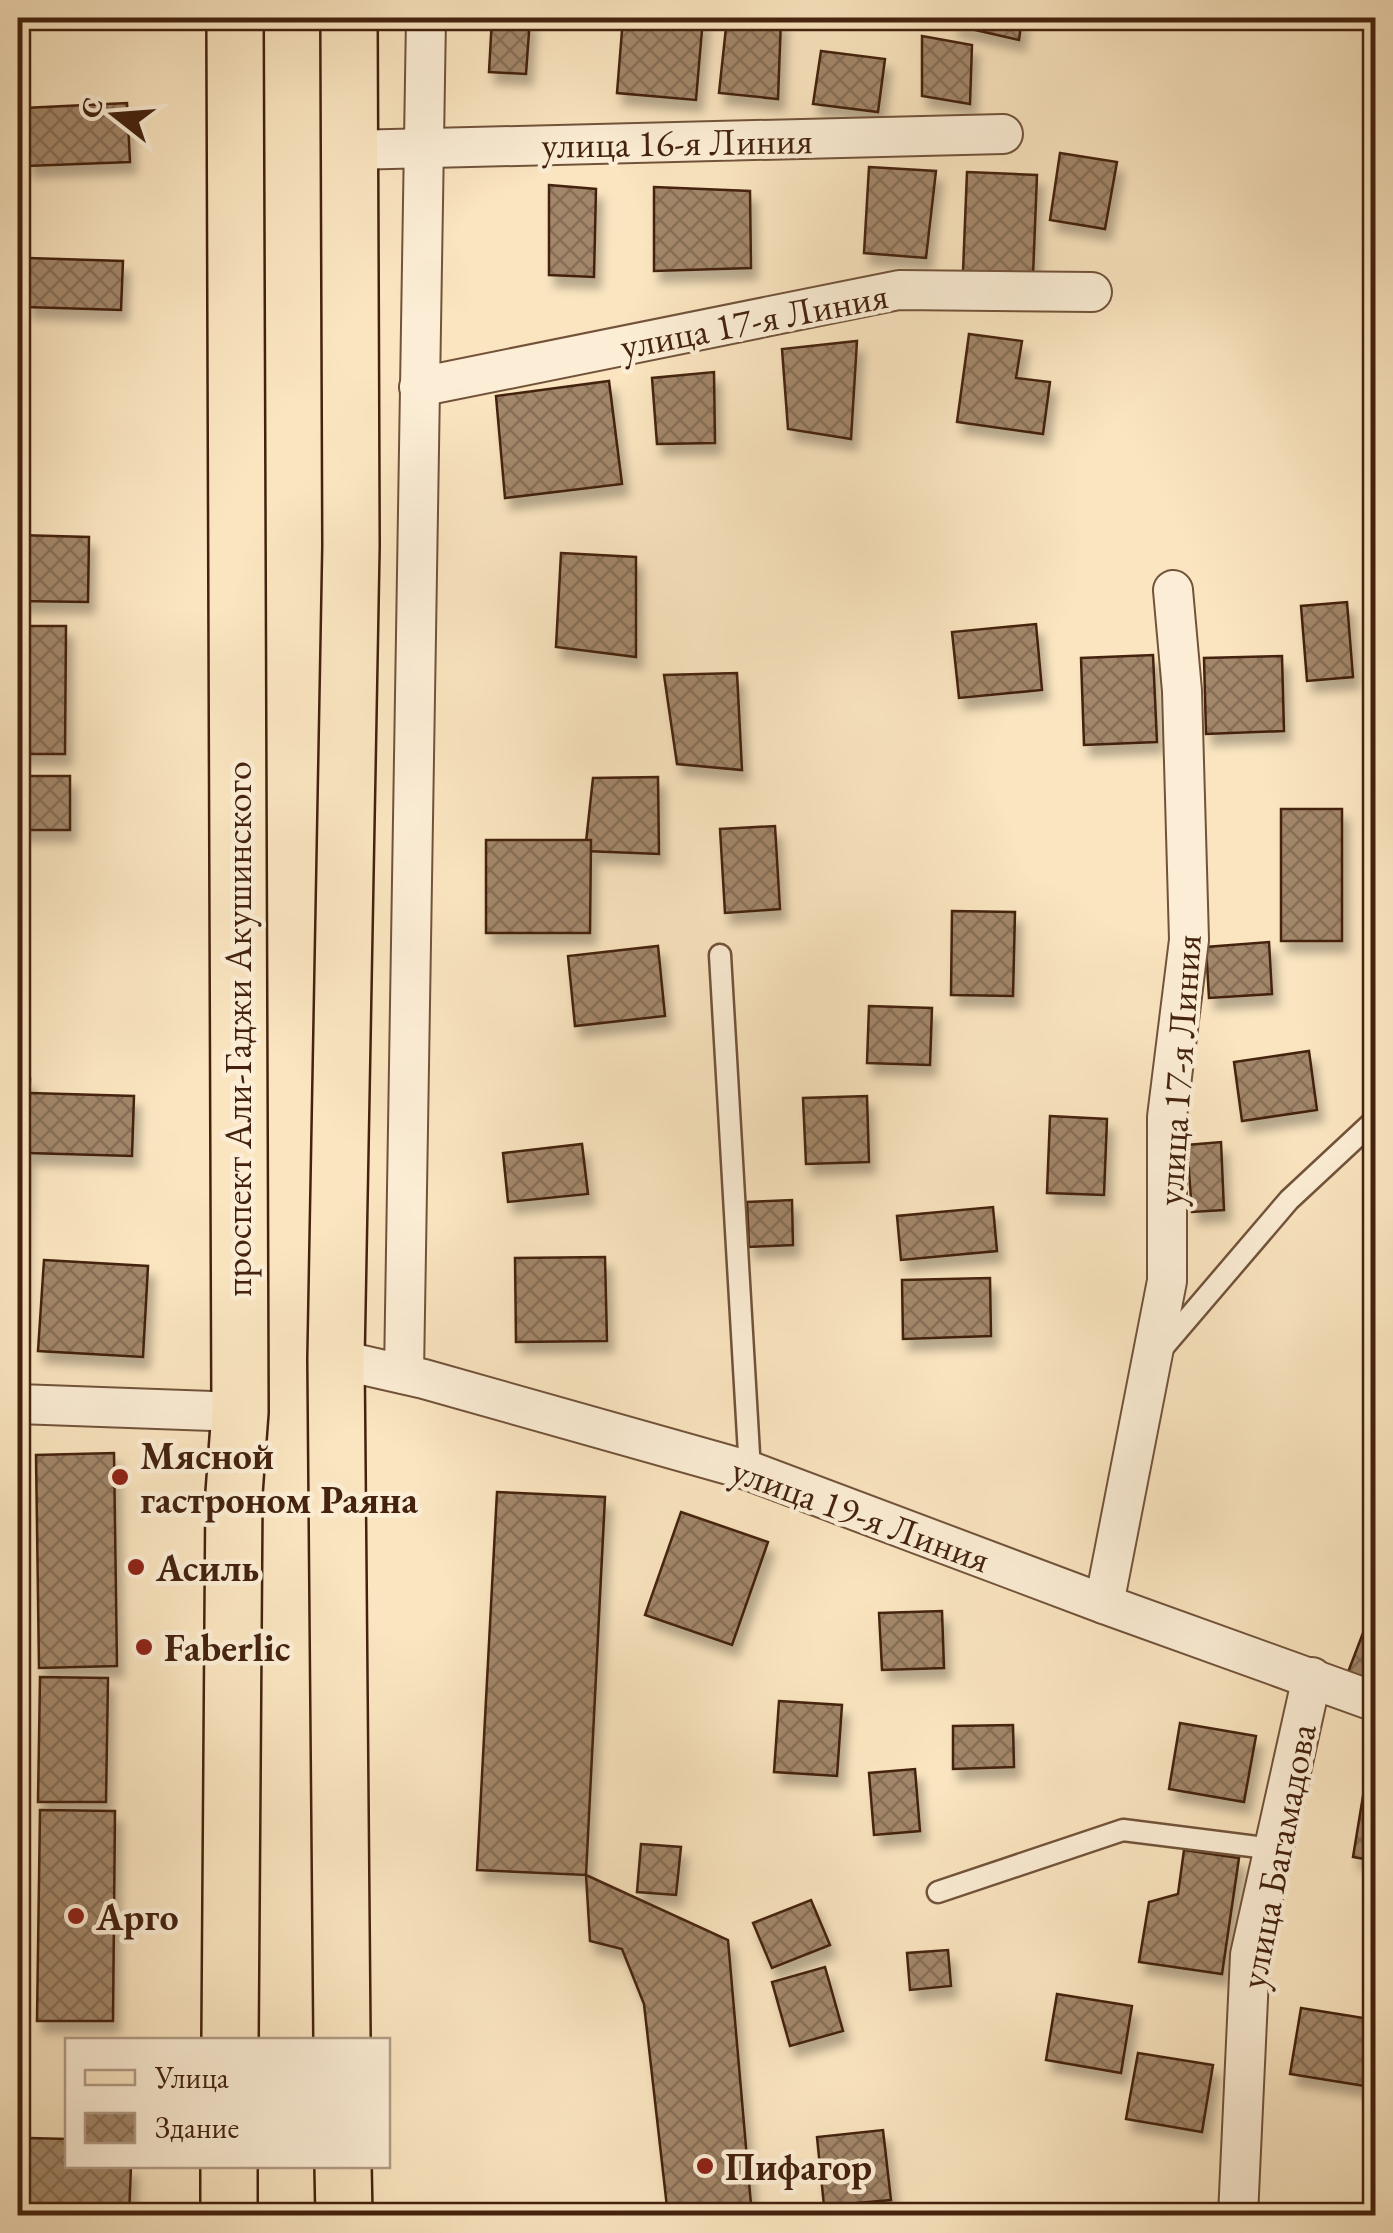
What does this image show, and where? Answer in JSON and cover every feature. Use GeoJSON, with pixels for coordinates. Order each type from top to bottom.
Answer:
{"type":"FeatureCollection","features":[{"type":"Feature","properties":{"kind":"main road","name":"проспект Али-Гаджи Акушинского"},"geometry":{"type":"LineString","coordinates":[[230,2038],[234,1493],[240,1412],[235,18]]}},
{"type":"Feature","properties":{"kind":"main road"},"geometry":{"type":"LineString","coordinates":[[342,2038],[336,1359],[351,546],[349,18]]}},
{"type":"Feature","properties":{"kind":"main road"},"geometry":{"type":"LineString","coordinates":[[229,2168],[229,2216]]}},
{"type":"Feature","properties":{"kind":"main road"},"geometry":{"type":"LineString","coordinates":[[343,2168],[344,2216]]}},
{"type":"Feature","properties":{"kind":"street"},"geometry":{"type":"LineString","coordinates":[[404,1374],[426,18]]}},
{"type":"Feature","properties":{"kind":"street","name":"улица 16-я Линия"},"geometry":{"type":"LineString","coordinates":[[351,150],[1003,134]]}},
{"type":"Feature","properties":{"kind":"street","name":"улица 17-я Линия"},"geometry":{"type":"LineString","coordinates":[[419,388],[899,290],[1092,292]]}},
{"type":"Feature","properties":{"kind":"street","name":"улица 17-я Линия"},"geometry":{"type":"LineString","coordinates":[[1104,1604],[1167,1281],[1167,1117],[1189,940],[1182,691],[1173,590]]}},
{"type":"Feature","properties":{"kind":"street","name":"улица 19-я Линия"},"geometry":{"type":"LineString","coordinates":[[336,1359],[404,1374],[750,1471],[1376,1702]]}},
{"type":"Feature","properties":{"kind":"street"},"geometry":{"type":"LineString","coordinates":[[18,1404],[240,1412]]}},
{"type":"Feature","properties":{"kind":"street","name":"улица Багамадова"},"geometry":{"type":"LineString","coordinates":[[1238,2216],[1250,1955],[1312,1677]]}},
{"type":"Feature","properties":{"kind":"lane"},"geometry":{"type":"LineString","coordinates":[[720,955],[750,1471]]}},
{"type":"Feature","properties":{"kind":"lane"},"geometry":{"type":"LineString","coordinates":[[1152,1360],[1289,1200],[1376,1119]]}},
{"type":"Feature","properties":{"kind":"lane"},"geometry":{"type":"LineString","coordinates":[[938,1892],[1123,1830],[1274,1849]]}},
{"type":"Feature","properties":{"kind":"building"},"geometry":{"type":"Polygon","coordinates":[[[492,18],[530,18],[526,74],[489,72],[492,18]]]}},
{"type":"Feature","properties":{"kind":"building"},"geometry":{"type":"Polygon","coordinates":[[[623,18],[703,18],[696,100],[617,93],[623,18]]]}},
{"type":"Feature","properties":{"kind":"building"},"geometry":{"type":"Polygon","coordinates":[[[727,18],[781,19],[778,99],[719,93],[727,18]]]}},
{"type":"Feature","properties":{"kind":"building"},"geometry":{"type":"Polygon","coordinates":[[[953,18],[1022,18],[1019,40],[953,25],[953,18]]]}},
{"type":"Feature","properties":{"kind":"building"},"geometry":{"type":"Polygon","coordinates":[[[922,36],[972,45],[970,104],[922,96],[922,36]]]}},
{"type":"Feature","properties":{"kind":"building"},"geometry":{"type":"Polygon","coordinates":[[[821,51],[885,59],[878,112],[813,104],[821,51]]]}},
{"type":"Feature","properties":{"kind":"building"},"geometry":{"type":"Polygon","coordinates":[[[127,103],[130,162],[27,166],[24,108],[127,103]]]}},
{"type":"Feature","properties":{"kind":"building"},"geometry":{"type":"Polygon","coordinates":[[[1060,153],[1117,162],[1105,229],[1050,220],[1060,153]]]}},
{"type":"Feature","properties":{"kind":"building"},"geometry":{"type":"Polygon","coordinates":[[[869,167],[936,171],[926,258],[864,253],[869,167]]]}},
{"type":"Feature","properties":{"kind":"building"},"geometry":{"type":"Polygon","coordinates":[[[967,172],[1037,175],[1033,276],[963,272],[967,172]]]}},
{"type":"Feature","properties":{"kind":"building"},"geometry":{"type":"Polygon","coordinates":[[[549,185],[596,189],[594,277],[549,275],[549,185]]]}},
{"type":"Feature","properties":{"kind":"building"},"geometry":{"type":"Polygon","coordinates":[[[654,187],[750,191],[751,268],[654,271],[654,187]]]}},
{"type":"Feature","properties":{"kind":"building"},"geometry":{"type":"Polygon","coordinates":[[[28,258],[123,261],[121,310],[26,307],[28,258]]]}},
{"type":"Feature","properties":{"kind":"building"},"geometry":{"type":"Polygon","coordinates":[[[969,334],[1022,341],[1016,378],[1050,382],[1043,434],[957,422],[969,334]]]}},
{"type":"Feature","properties":{"kind":"building"},"geometry":{"type":"Polygon","coordinates":[[[857,341],[851,439],[788,429],[782,349],[857,341]]]}},
{"type":"Feature","properties":{"kind":"building"},"geometry":{"type":"Polygon","coordinates":[[[714,372],[715,443],[657,444],[652,378],[714,372]]]}},
{"type":"Feature","properties":{"kind":"building"},"geometry":{"type":"Polygon","coordinates":[[[609,381],[622,484],[505,498],[496,396],[609,381]]]}},
{"type":"Feature","properties":{"kind":"building"},"geometry":{"type":"Polygon","coordinates":[[[18,535],[89,537],[88,602],[18,601],[18,535]]]}},
{"type":"Feature","properties":{"kind":"building"},"geometry":{"type":"Polygon","coordinates":[[[561,553],[636,557],[636,657],[556,647],[561,553]]]}},
{"type":"Feature","properties":{"kind":"building"},"geometry":{"type":"Polygon","coordinates":[[[1347,602],[1353,677],[1307,681],[1301,606],[1347,602]]]}},
{"type":"Feature","properties":{"kind":"building"},"geometry":{"type":"Polygon","coordinates":[[[1036,624],[1042,690],[959,698],[952,632],[1036,624]]]}},
{"type":"Feature","properties":{"kind":"building"},"geometry":{"type":"Polygon","coordinates":[[[18,626],[66,626],[65,754],[18,754],[18,626]]]}},
{"type":"Feature","properties":{"kind":"building"},"geometry":{"type":"Polygon","coordinates":[[[1153,655],[1157,742],[1084,745],[1081,658],[1153,655]]]}},
{"type":"Feature","properties":{"kind":"building"},"geometry":{"type":"Polygon","coordinates":[[[1282,656],[1284,731],[1206,734],[1204,658],[1282,656]]]}},
{"type":"Feature","properties":{"kind":"building"},"geometry":{"type":"Polygon","coordinates":[[[737,673],[742,770],[677,764],[664,675],[737,673]]]}},
{"type":"Feature","properties":{"kind":"building"},"geometry":{"type":"Polygon","coordinates":[[[18,776],[70,776],[70,830],[18,830],[18,776]]]}},
{"type":"Feature","properties":{"kind":"building"},"geometry":{"type":"Polygon","coordinates":[[[658,777],[659,854],[585,851],[593,778],[658,777]]]}},
{"type":"Feature","properties":{"kind":"building"},"geometry":{"type":"Polygon","coordinates":[[[1281,809],[1342,809],[1342,941],[1281,941],[1281,809]]]}},
{"type":"Feature","properties":{"kind":"building"},"geometry":{"type":"Polygon","coordinates":[[[775,826],[780,909],[725,913],[720,829],[775,826]]]}},
{"type":"Feature","properties":{"kind":"building"},"geometry":{"type":"Polygon","coordinates":[[[486,840],[591,840],[590,933],[486,933],[486,840]]]}},
{"type":"Feature","properties":{"kind":"building"},"geometry":{"type":"Polygon","coordinates":[[[952,911],[1015,912],[1013,996],[951,995],[952,911]]]}},
{"type":"Feature","properties":{"kind":"building"},"geometry":{"type":"Polygon","coordinates":[[[1269,942],[1272,994],[1209,998],[1206,947],[1269,942]]]}},
{"type":"Feature","properties":{"kind":"building"},"geometry":{"type":"Polygon","coordinates":[[[658,946],[665,1016],[575,1026],[568,956],[658,946]]]}},
{"type":"Feature","properties":{"kind":"building"},"geometry":{"type":"Polygon","coordinates":[[[869,1006],[932,1008],[930,1065],[867,1063],[869,1006]]]}},
{"type":"Feature","properties":{"kind":"building"},"geometry":{"type":"Polygon","coordinates":[[[1309,1051],[1317,1110],[1242,1121],[1234,1062],[1309,1051]]]}},
{"type":"Feature","properties":{"kind":"building"},"geometry":{"type":"Polygon","coordinates":[[[18,1078],[30,1079],[20,1331],[18,1331],[18,1078]]]}},
{"type":"Feature","properties":{"kind":"building"},"geometry":{"type":"Polygon","coordinates":[[[30,1093],[134,1096],[132,1156],[28,1153],[30,1093]]]}},
{"type":"Feature","properties":{"kind":"building"},"geometry":{"type":"Polygon","coordinates":[[[867,1096],[869,1162],[806,1164],[803,1098],[867,1096]]]}},
{"type":"Feature","properties":{"kind":"building"},"geometry":{"type":"Polygon","coordinates":[[[1050,1116],[1107,1119],[1104,1195],[1047,1193],[1050,1116]]]}},
{"type":"Feature","properties":{"kind":"building"},"geometry":{"type":"Polygon","coordinates":[[[1221,1142],[1224,1210],[1192,1212],[1187,1145],[1221,1142]]]}},
{"type":"Feature","properties":{"kind":"building"},"geometry":{"type":"Polygon","coordinates":[[[582,1144],[588,1194],[508,1202],[503,1153],[582,1144]]]}},
{"type":"Feature","properties":{"kind":"building"},"geometry":{"type":"Polygon","coordinates":[[[792,1200],[793,1245],[749,1247],[747,1202],[792,1200]]]}},
{"type":"Feature","properties":{"kind":"building"},"geometry":{"type":"Polygon","coordinates":[[[993,1207],[997,1251],[901,1260],[897,1216],[993,1207]]]}},
{"type":"Feature","properties":{"kind":"building"},"geometry":{"type":"Polygon","coordinates":[[[605,1257],[607,1341],[516,1342],[515,1258],[605,1257]]]}},
{"type":"Feature","properties":{"kind":"building"},"geometry":{"type":"Polygon","coordinates":[[[44,1260],[148,1266],[143,1357],[38,1351],[44,1260]]]}},
{"type":"Feature","properties":{"kind":"building"},"geometry":{"type":"Polygon","coordinates":[[[990,1278],[991,1336],[903,1339],[902,1280],[990,1278]]]}},
{"type":"Feature","properties":{"kind":"building"},"geometry":{"type":"Polygon","coordinates":[[[114,1453],[117,1666],[39,1668],[36,1455],[114,1453]]]}},
{"type":"Feature","properties":{"kind":"building"},"geometry":{"type":"Polygon","coordinates":[[[497,1492],[605,1497],[586,1875],[477,1870],[497,1492]]]}},
{"type":"Feature","properties":{"kind":"building"},"geometry":{"type":"Polygon","coordinates":[[[681,1512],[768,1542],[732,1645],[645,1615],[681,1512]]]}},
{"type":"Feature","properties":{"kind":"building"},"geometry":{"type":"Polygon","coordinates":[[[1376,1599],[1376,1692],[1345,1680],[1376,1599]]]}},
{"type":"Feature","properties":{"kind":"building"},"geometry":{"type":"Polygon","coordinates":[[[942,1611],[944,1668],[882,1670],[879,1613],[942,1611]]]}},
{"type":"Feature","properties":{"kind":"building"},"geometry":{"type":"Polygon","coordinates":[[[40,1677],[108,1678],[106,1802],[38,1802],[40,1677]]]}},
{"type":"Feature","properties":{"kind":"building"},"geometry":{"type":"Polygon","coordinates":[[[779,1701],[842,1705],[837,1776],[774,1772],[779,1701]]]}},
{"type":"Feature","properties":{"kind":"building"},"geometry":{"type":"Polygon","coordinates":[[[1180,1723],[1256,1736],[1244,1802],[1169,1789],[1180,1723]]]}},
{"type":"Feature","properties":{"kind":"building"},"geometry":{"type":"Polygon","coordinates":[[[1013,1725],[1014,1767],[953,1769],[953,1726],[1013,1725]]]}},
{"type":"Feature","properties":{"kind":"building"},"geometry":{"type":"Polygon","coordinates":[[[915,1769],[920,1831],[874,1835],[869,1773],[915,1769]]]}},
{"type":"Feature","properties":{"kind":"building"},"geometry":{"type":"Polygon","coordinates":[[[1364,1790],[1376,1792],[1376,1861],[1353,1857],[1364,1790]]]}},
{"type":"Feature","properties":{"kind":"building","name":"Арго"},"geometry":{"type":"Polygon","coordinates":[[[40,1810],[115,1811],[113,2021],[37,2021],[40,1810]]]}},
{"type":"Feature","properties":{"kind":"building"},"geometry":{"type":"Polygon","coordinates":[[[641,1844],[681,1847],[676,1895],[637,1892],[641,1844]]]}},
{"type":"Feature","properties":{"kind":"building"},"geometry":{"type":"Polygon","coordinates":[[[1184,1850],[1239,1858],[1222,1974],[1139,1962],[1149,1902],[1178,1894],[1184,1850]]]}},
{"type":"Feature","properties":{"kind":"building"},"geometry":{"type":"Polygon","coordinates":[[[586,1875],[728,1940],[752,2216],[668,2216],[644,2004],[622,1949],[590,1941],[586,1875]]]}},
{"type":"Feature","properties":{"kind":"building"},"geometry":{"type":"Polygon","coordinates":[[[811,1900],[830,1945],[772,1968],[753,1923],[811,1900]]]}},
{"type":"Feature","properties":{"kind":"building"},"geometry":{"type":"Polygon","coordinates":[[[948,1950],[951,1986],[910,1990],[907,1953],[948,1950]]]}},
{"type":"Feature","properties":{"kind":"building"},"geometry":{"type":"Polygon","coordinates":[[[825,1967],[843,2031],[790,2046],[772,1982],[825,1967]]]}},
{"type":"Feature","properties":{"kind":"building"},"geometry":{"type":"Polygon","coordinates":[[[1057,1994],[1132,2006],[1121,2073],[1046,2060],[1057,1994]]]}},
{"type":"Feature","properties":{"kind":"building"},"geometry":{"type":"Polygon","coordinates":[[[1301,2008],[1376,2020],[1365,2086],[1290,2074],[1301,2008]]]}},
{"type":"Feature","properties":{"kind":"building"},"geometry":{"type":"Polygon","coordinates":[[[1138,2053],[1213,2065],[1202,2132],[1126,2119],[1138,2053]]]}},
{"type":"Feature","properties":{"kind":"building"},"geometry":{"type":"Polygon","coordinates":[[[883,2130],[891,2200],[824,2206],[817,2137],[883,2130]]]}},
{"type":"Feature","properties":{"kind":"building"},"geometry":{"type":"Polygon","coordinates":[[[29,2138],[65,2139],[65,2168],[131,2168],[129,2216],[27,2216],[29,2138]]]}},
{"type":"Feature","properties":{"kind":"place","name":"Мясной гастроном Раяна"},"geometry":{"type":"Point","coordinates":[120,1477]}},
{"type":"Feature","properties":{"kind":"place","name":"Асиль"},"geometry":{"type":"Point","coordinates":[136,1567]}},
{"type":"Feature","properties":{"kind":"place","name":"Faberlic"},"geometry":{"type":"Point","coordinates":[144,1647]}},
{"type":"Feature","properties":{"kind":"place","name":"Арго"},"geometry":{"type":"Point","coordinates":[76,1916]}},
{"type":"Feature","properties":{"kind":"place","name":"Пифагор"},"geometry":{"type":"Point","coordinates":[705,2166]}}]}
